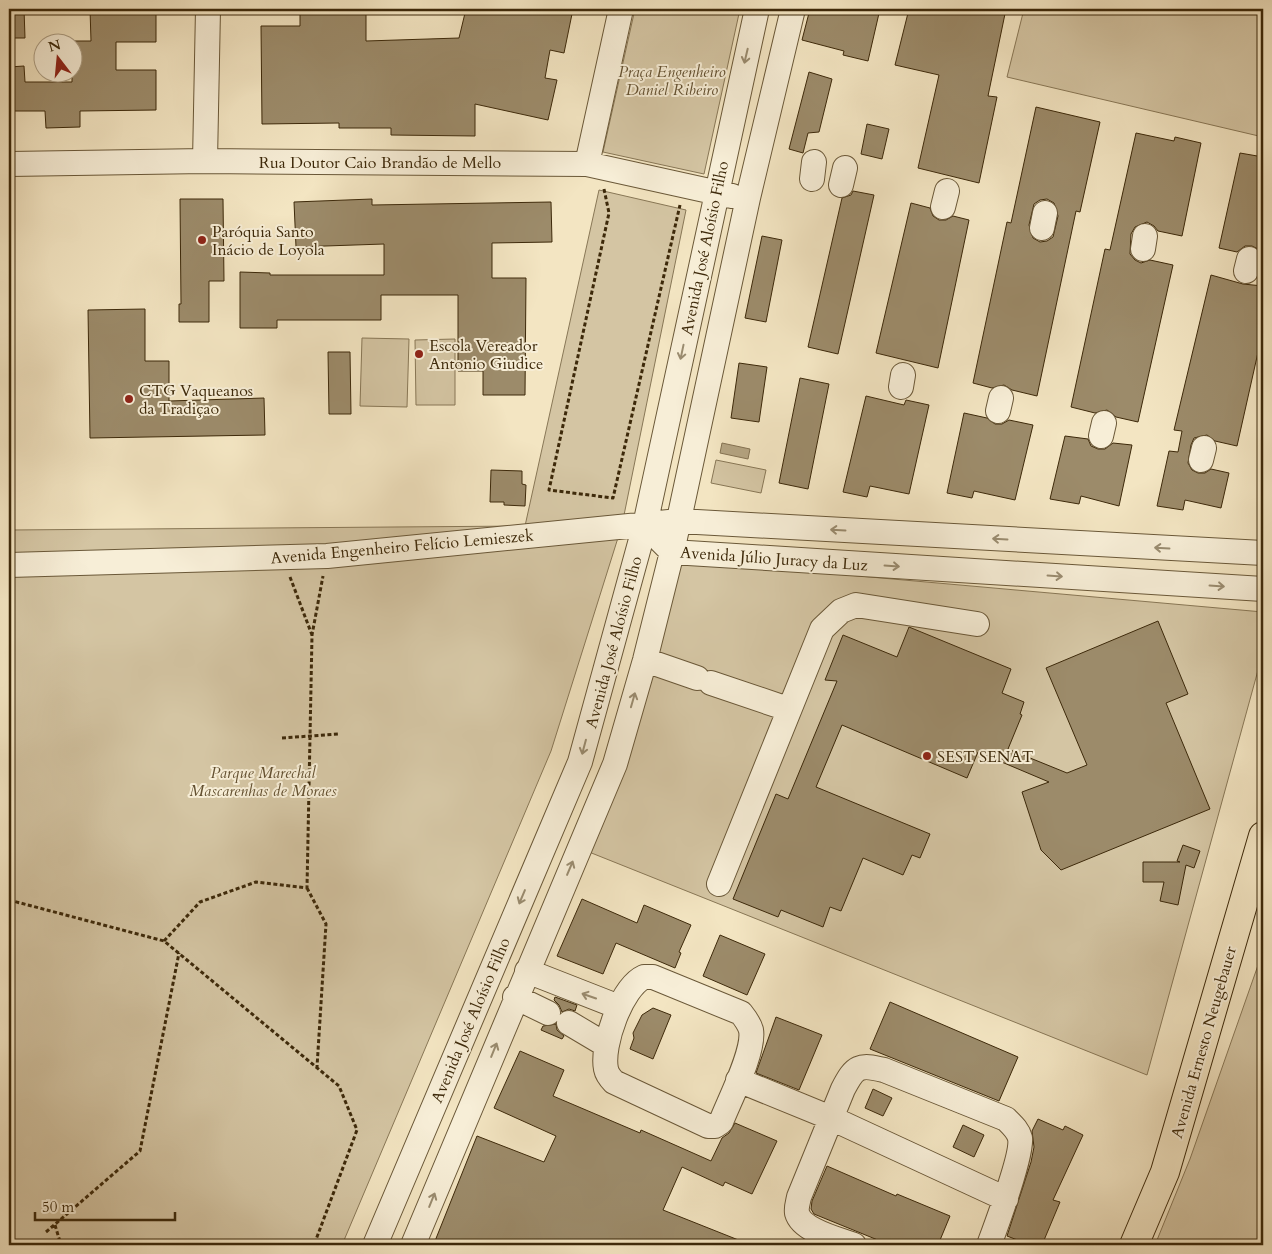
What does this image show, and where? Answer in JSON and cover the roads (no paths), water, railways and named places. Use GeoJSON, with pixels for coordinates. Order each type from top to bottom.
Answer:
{"type":"FeatureCollection","features":[{"type":"Feature","properties":{"kind":"main road","name":"Avenida Ernesto Neugebauer"},"geometry":{"type":"LineString","coordinates":[[1134,1245],[1165,1172],[1263,840]]}},
{"type":"Feature","properties":{"kind":"street"},"geometry":{"type":"LineString","coordinates":[[205,161],[208,9]]}},
{"type":"Feature","properties":{"kind":"street"},"geometry":{"type":"LineString","coordinates":[[593,165],[620,9]]}},
{"type":"Feature","properties":{"kind":"street","name":"Avenida José Aloísio Filho"},"geometry":{"type":"LineString","coordinates":[[374,1245],[580,762],[645,525],[757,9]]}},
{"type":"Feature","properties":{"kind":"street","name":"Avenida José Aloísio Filho"},"geometry":{"type":"LineString","coordinates":[[413,1245],[515,997],[615,764],[645,660],[672,552],[748,198],[793,9]]}},
{"type":"Feature","properties":{"kind":"street","name":"Rua Doutor Caio Brandão de Mello"},"geometry":{"type":"LineString","coordinates":[[9,164],[205,161],[593,165],[716,193],[748,198]]}},
{"type":"Feature","properties":{"kind":"street","name":"Avenida Júlio Juracy da Luz"},"geometry":{"type":"LineString","coordinates":[[645,525],[679,520],[1263,554]]}},
{"type":"Feature","properties":{"kind":"street","name":"Avenida Engenheiro Felício Lemieszek"},"geometry":{"type":"LineString","coordinates":[[9,564],[327,556],[622,525],[645,525]]}},
{"type":"Feature","properties":{"kind":"street","name":"Avenida Júlio Juracy da Luz"},"geometry":{"type":"LineString","coordinates":[[645,525],[672,552],[1263,588]]}},
{"type":"Feature","properties":{"kind":"street"},"geometry":{"type":"LineString","coordinates":[[719,884],[788,709],[822,629],[841,611],[856,605],[977,624]]}},
{"type":"Feature","properties":{"kind":"street"},"geometry":{"type":"LineString","coordinates":[[645,660],[788,709]]}},
{"type":"Feature","properties":{"kind":"street"},"geometry":{"type":"LineString","coordinates":[[527,971],[620,1007]]}},
{"type":"Feature","properties":{"kind":"street"},"geometry":{"type":"LineString","coordinates":[[653,977],[741,1013],[748,1022],[752,1037],[750,1051],[721,1122],[716,1126],[708,1126],[614,1082],[608,1075],[605,1067],[606,1045],[620,1007],[638,980],[653,977]]}},
{"type":"Feature","properties":{"kind":"street"},"geometry":{"type":"LineString","coordinates":[[515,997],[548,1013]]}},
{"type":"Feature","properties":{"kind":"street"},"geometry":{"type":"LineString","coordinates":[[569,1023],[606,1045]]}},
{"type":"Feature","properties":{"kind":"street"},"geometry":{"type":"LineString","coordinates":[[846,1244],[802,1222],[796,1212],[799,1197],[851,1073],[859,1067],[868,1066],[1006,1119],[1016,1128],[1020,1140],[1006,1199],[990,1245]]}},
{"type":"Feature","properties":{"kind":"street"},"geometry":{"type":"LineString","coordinates":[[738,1080],[831,1118],[1006,1199]]}},
{"type":"Feature","properties":{"kind":"place","name":"Paróquia Santo Inácio de Loyola"},"geometry":{"type":"Point","coordinates":[202,240]}},
{"type":"Feature","properties":{"kind":"place","name":"Escola Vereador Antonio Giudice"},"geometry":{"type":"Point","coordinates":[419,354]}},
{"type":"Feature","properties":{"kind":"place","name":"CTG Vaqueanos da Tradiçao"},"geometry":{"type":"Point","coordinates":[129,399]}},
{"type":"Feature","properties":{"kind":"place","name":"SEST SENAT"},"geometry":{"type":"Point","coordinates":[927,756]}},
{"type":"Feature","properties":{"kind":"park label","name":"Praça Engenheiro Daniel Ribeiro"},"geometry":{"type":"Point","coordinates":[672,80]}},
{"type":"Feature","properties":{"kind":"park label","name":"Parque Marechal Mascarenhas de Moraes"},"geometry":{"type":"Point","coordinates":[263,781]}}]}
